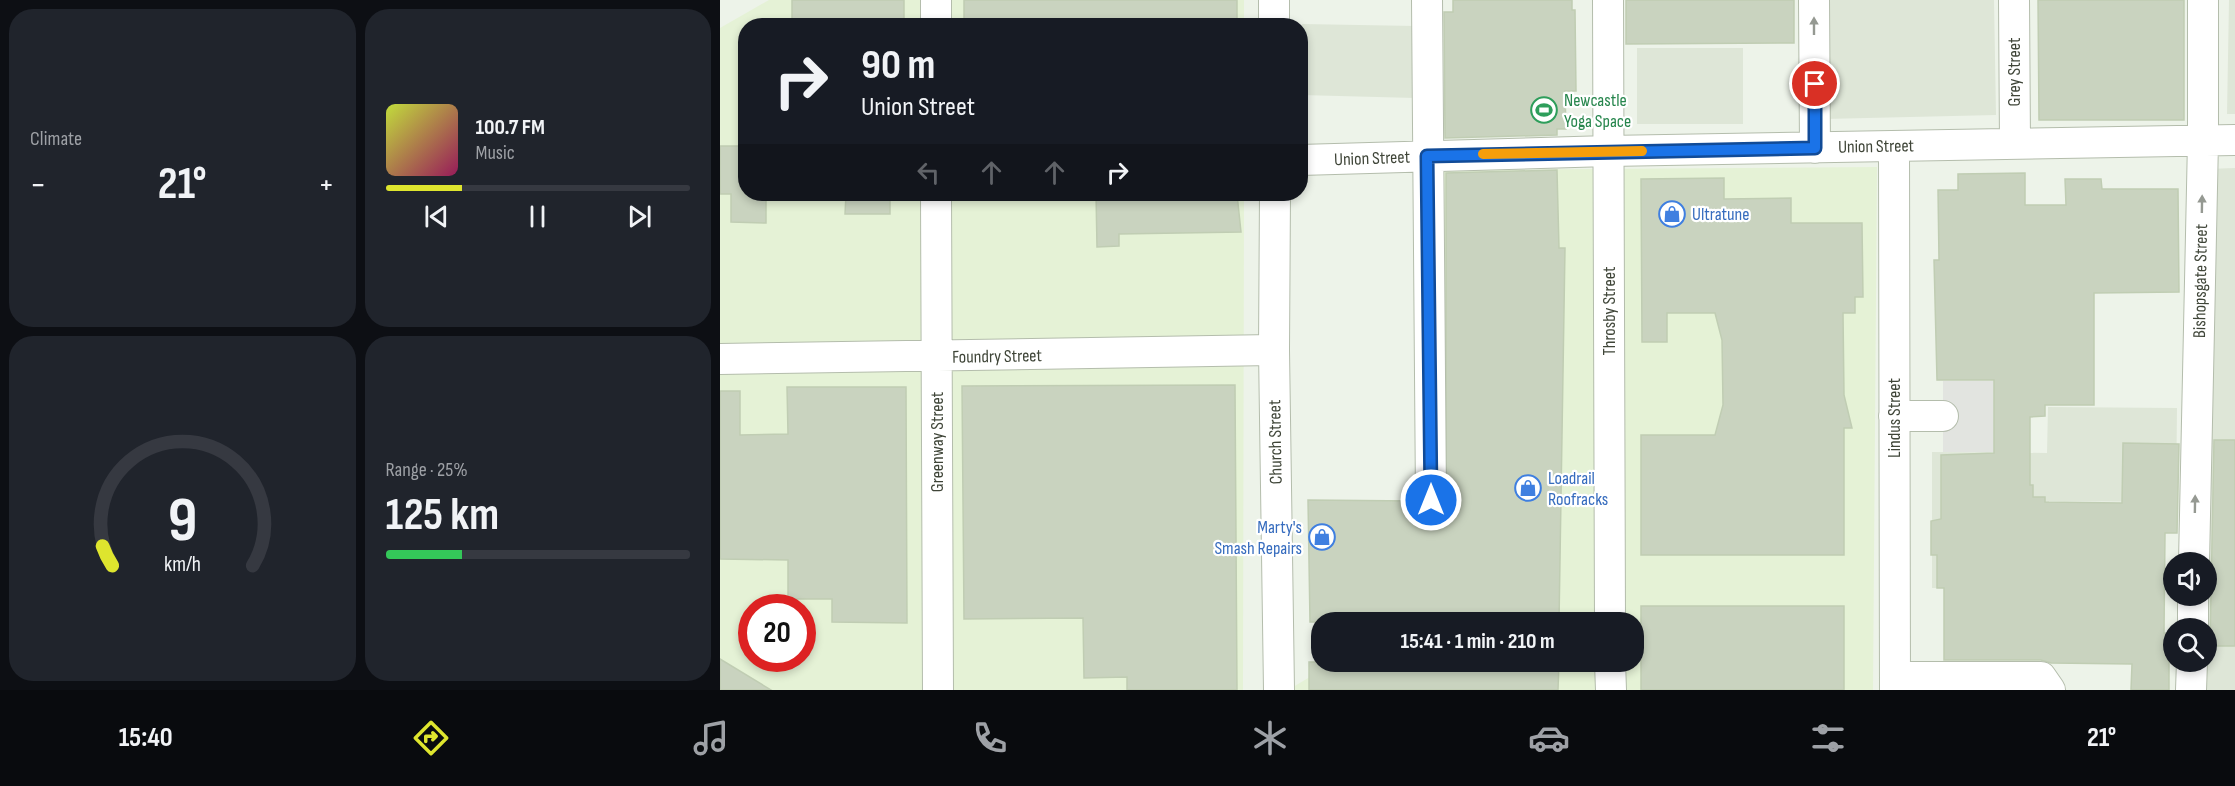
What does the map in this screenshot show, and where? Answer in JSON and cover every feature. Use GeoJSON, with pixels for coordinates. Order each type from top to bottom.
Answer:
{"type":"FeatureCollection","features":[{"type":"Feature","properties":{"kind":"street"},"geometry":{"type":"LineString","coordinates":[[936,0],[936,18]]}},
{"type":"Feature","properties":{"kind":"street"},"geometry":{"type":"LineString","coordinates":[[1274,0],[1274,18]]}},
{"type":"Feature","properties":{"kind":"street"},"geometry":{"type":"LineString","coordinates":[[1427,0],[1431,500]]}},
{"type":"Feature","properties":{"kind":"street","name":"Throsby Street"},"geometry":{"type":"LineString","coordinates":[[1608,0],[1610,612]]}},
{"type":"Feature","properties":{"kind":"street"},"geometry":{"type":"LineString","coordinates":[[1814,0],[1815,148]]}},
{"type":"Feature","properties":{"kind":"street","name":"Grey Street"},"geometry":{"type":"LineString","coordinates":[[2014,0],[2014,143]]}},
{"type":"Feature","properties":{"kind":"street","name":"Bishopsgate Street"},"geometry":{"type":"LineString","coordinates":[[2194,552],[2203,141],[2203,0]]}},
{"type":"Feature","properties":{"kind":"street","name":"Union Street"},"geometry":{"type":"LineString","coordinates":[[1308,160],[1608,151],[2235,140]]}},
{"type":"Feature","properties":{"kind":"street","name":"Lindus Street"},"geometry":{"type":"LineString","coordinates":[[1894,146],[1895,683]]}},
{"type":"Feature","properties":{"kind":"street","name":"Greenway Street"},"geometry":{"type":"LineString","coordinates":[[936,201],[938,690]]}},
{"type":"Feature","properties":{"kind":"street","name":"Church Street"},"geometry":{"type":"LineString","coordinates":[[1275,201],[1274,350],[1279,690]]}},
{"type":"Feature","properties":{"kind":"street","name":"Foundry Street"},"geometry":{"type":"LineString","coordinates":[[720,359],[1274,350]]}},
{"type":"Feature","properties":{"kind":"street"},"geometry":{"type":"LineString","coordinates":[[1894,416],[1943,416]]}},
{"type":"Feature","properties":{"kind":"street"},"geometry":{"type":"LineString","coordinates":[[1610,672],[1611,690]]}},
{"type":"Feature","properties":{"kind":"street"},"geometry":{"type":"LineString","coordinates":[[2191,690],[2192,672]]}},
{"type":"Feature","properties":{"kind":"street"},"geometry":{"type":"LineString","coordinates":[[1895,683],[2042,677],[2050,690]]}},
{"type":"Feature","properties":{"kind":"shaded area"},"geometry":{"type":"Polygon","coordinates":[[[769,0],[1244,0],[1244,18],[738,18],[738,201],[1244,201],[1243,690],[720,690],[720,28],[769,0]]]}},
{"type":"Feature","properties":{"kind":"shaded area"},"geometry":{"type":"Polygon","coordinates":[[[1825,0],[1994,0],[1996,115],[1824,119],[1825,0]]]}},
{"type":"Feature","properties":{"kind":"shaded area"},"geometry":{"type":"Polygon","coordinates":[[[2229,0],[2235,0],[2235,114],[2227,114],[2229,0]]]}},
{"type":"Feature","properties":{"kind":"shaded area"},"geometry":{"type":"Polygon","coordinates":[[[1308,24],[1416,26],[1415,98],[1308,95],[1308,24]]]}},
{"type":"Feature","properties":{"kind":"shaded area"},"geometry":{"type":"Polygon","coordinates":[[[1637,48],[1743,48],[1743,124],[1637,124],[1637,48]]]}},
{"type":"Feature","properties":{"kind":"shaded area"},"geometry":{"type":"Polygon","coordinates":[[[1877,167],[1873,690],[1288,690],[1318,672],[1644,672],[1644,612],[1416,612],[1439,598],[1435,170],[1877,167]]]}},
{"type":"Feature","properties":{"kind":"shaded area"},"geometry":{"type":"Polygon","coordinates":[[[2235,168],[2235,690],[2198,690],[2203,672],[2217,672],[2217,618],[2206,618],[2206,606],[2217,606],[2217,552],[2206,552],[2207,169],[2235,168]]]}},
{"type":"Feature","properties":{"kind":"shaded area"},"geometry":{"type":"Polygon","coordinates":[[[1943,381],[1994,381],[1994,452],[1943,452],[1943,381]]]}},
{"type":"Feature","properties":{"kind":"shaded area"},"geometry":{"type":"Polygon","coordinates":[[[2048,407],[2177,408],[2176,502],[2049,501],[2048,589],[1932,588],[1932,452],[2047,453],[2048,407]]]}},
{"type":"Feature","properties":{"kind":"building"},"geometry":{"type":"Polygon","coordinates":[[[792,0],[904,0],[904,18],[792,18],[792,0]]]}},
{"type":"Feature","properties":{"kind":"building"},"geometry":{"type":"Polygon","coordinates":[[[964,0],[1237,0],[1237,18],[964,18],[964,0]]]}},
{"type":"Feature","properties":{"kind":"building"},"geometry":{"type":"Polygon","coordinates":[[[1453,0],[1572,0],[1572,10],[1575,10],[1576,91],[1565,91],[1566,129],[1557,129],[1557,135],[1445,138],[1444,12],[1453,12],[1453,0]]]}},
{"type":"Feature","properties":{"kind":"building"},"geometry":{"type":"Polygon","coordinates":[[[1626,0],[1794,0],[1794,43],[1626,44],[1626,0]]]}},
{"type":"Feature","properties":{"kind":"building"},"geometry":{"type":"Polygon","coordinates":[[[2038,0],[2184,0],[2184,120],[2039,120],[2038,0]]]}},
{"type":"Feature","properties":{"kind":"building"},"geometry":{"type":"Polygon","coordinates":[[[720,146],[738,146],[738,201],[766,201],[766,223],[731,222],[731,194],[720,194],[720,146]]]}},
{"type":"Feature","properties":{"kind":"building"},"geometry":{"type":"Polygon","coordinates":[[[1557,170],[1559,248],[1565,248],[1559,612],[1311,612],[1310,622],[1308,500],[1414,501],[1416,509],[1431,517],[1440,515],[1446,508],[1446,173],[1557,170]]]}},
{"type":"Feature","properties":{"kind":"building"},"geometry":{"type":"Polygon","coordinates":[[[2025,173],[2025,205],[2066,205],[2065,179],[2101,179],[2102,189],[2178,189],[2179,292],[2094,293],[2094,405],[2045,405],[2045,416],[2030,417],[2030,485],[2033,485],[2033,497],[2045,497],[2045,502],[2122,503],[2123,443],[2179,444],[2177,533],[2165,533],[2165,552],[2163,552],[2163,672],[2169,672],[2169,690],[2131,690],[2132,664],[2051,663],[2041,660],[1944,660],[1944,588],[1937,588],[1937,555],[1931,555],[1931,521],[1941,519],[1941,455],[1994,453],[1994,380],[1937,380],[1934,260],[1939,260],[1938,190],[1958,190],[1958,174],[2025,173]]]}},
{"type":"Feature","properties":{"kind":"building"},"geometry":{"type":"Polygon","coordinates":[[[1724,178],[1724,199],[1791,198],[1791,223],[1862,223],[1863,297],[1855,297],[1855,313],[1843,313],[1844,395],[1852,428],[1844,428],[1844,555],[1641,555],[1641,435],[1715,435],[1723,405],[1722,340],[1715,313],[1667,313],[1667,342],[1642,342],[1641,179],[1724,178]]]}},
{"type":"Feature","properties":{"kind":"building"},"geometry":{"type":"Polygon","coordinates":[[[846,201],[890,201],[890,214],[845,214],[846,201]]]}},
{"type":"Feature","properties":{"kind":"building"},"geometry":{"type":"Polygon","coordinates":[[[1096,201],[1238,201],[1241,232],[1119,234],[1119,246],[1097,247],[1096,201]]]}},
{"type":"Feature","properties":{"kind":"building"},"geometry":{"type":"Polygon","coordinates":[[[1235,385],[1237,690],[1127,690],[1127,677],[1084,678],[1083,618],[964,619],[962,386],[1235,385]]]}},
{"type":"Feature","properties":{"kind":"building"},"geometry":{"type":"Polygon","coordinates":[[[787,387],[906,387],[907,623],[832,622],[832,599],[816,599],[816,594],[788,594],[788,560],[720,559],[720,391],[740,391],[740,435],[788,434],[787,387]]]}},
{"type":"Feature","properties":{"kind":"building"},"geometry":{"type":"Polygon","coordinates":[[[2214,440],[2235,440],[2235,646],[2217,646],[2217,618],[2211,618],[2211,606],[2217,606],[2217,552],[2212,552],[2214,440]]]}},
{"type":"Feature","properties":{"kind":"building"},"geometry":{"type":"Polygon","coordinates":[[[1641,606],[1844,606],[1844,690],[1641,690],[1641,672],[1644,672],[1644,612],[1641,612],[1641,606]]]}},
{"type":"Feature","properties":{"kind":"building"},"geometry":{"type":"Polygon","coordinates":[[[720,659],[771,690],[720,690],[720,659]]]}},
{"type":"Feature","properties":{"kind":"building"},"geometry":{"type":"Polygon","coordinates":[[[1309,662],[1311,662],[1311,672],[1559,672],[1558,690],[1309,690],[1309,662]]]}},
{"type":"Feature","properties":{"kind":"slow traffic"},"geometry":{"type":"LineString","coordinates":[[1483,154],[1642,151]]}},
{"type":"Feature","properties":{"kind":"place","name":"Newcastle Yoga Space"},"geometry":{"type":"Point","coordinates":[1544,110]}},
{"type":"Feature","properties":{"kind":"place","name":"Ultratune"},"geometry":{"type":"Point","coordinates":[1672,214]}},
{"type":"Feature","properties":{"kind":"place","name":"Loadrail Roofracks"},"geometry":{"type":"Point","coordinates":[1528,488]}},
{"type":"Feature","properties":{"kind":"place","name":"Marty's Smash Repairs"},"geometry":{"type":"Point","coordinates":[1322,537]}},
{"type":"Feature","properties":{"kind":"route"},"geometry":{"type":"LineString","coordinates":[[1431,500],[1427,156],[1815,148],[1815,84]]}}]}
